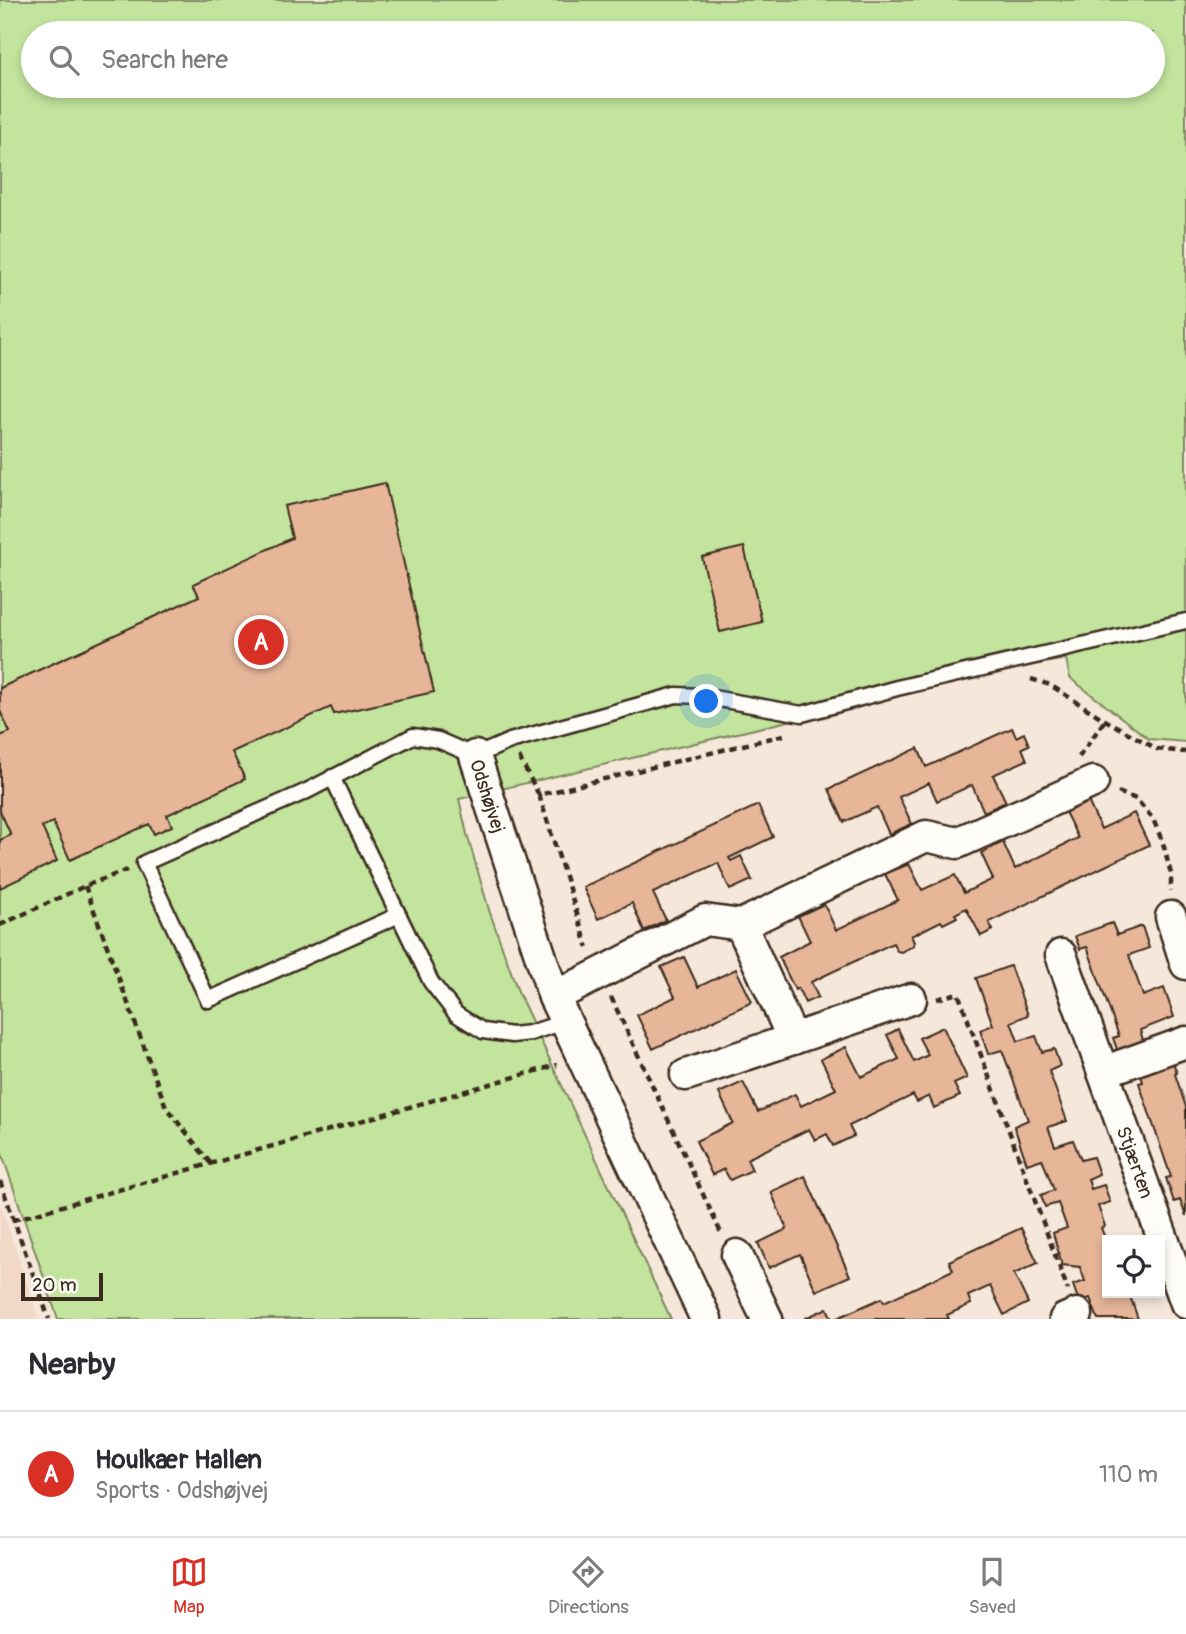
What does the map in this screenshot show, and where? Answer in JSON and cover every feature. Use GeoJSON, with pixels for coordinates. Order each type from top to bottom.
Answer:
{"type":"FeatureCollection","features":[{"type":"Feature","properties":{"kind":"street","name":"Odshøjvej"},"geometry":{"type":"LineString","coordinates":[[475,757],[559,1010],[706,1319]]}},
{"type":"Feature","properties":{"kind":"street"},"geometry":{"type":"LineString","coordinates":[[559,1010],[600,974],[705,920],[741,925],[926,836],[957,843],[1093,782]]}},
{"type":"Feature","properties":{"kind":"street"},"geometry":{"type":"LineString","coordinates":[[1171,917],[1186,964]]}},
{"type":"Feature","properties":{"kind":"street"},"geometry":{"type":"LineString","coordinates":[[741,925],[793,1039]]}},
{"type":"Feature","properties":{"kind":"street","name":"Stjærten"},"geometry":{"type":"LineString","coordinates":[[1061,954],[1185,1294]]}},
{"type":"Feature","properties":{"kind":"street"},"geometry":{"type":"LineString","coordinates":[[686,1075],[911,999]]}},
{"type":"Feature","properties":{"kind":"street"},"geometry":{"type":"LineString","coordinates":[[1103,1072],[1186,1042]]}},
{"type":"Feature","properties":{"kind":"street"},"geometry":{"type":"LineString","coordinates":[[737,1255],[767,1319]]}},
{"type":"Feature","properties":{"kind":"lane","name":"Odshøjvej"},"geometry":{"type":"LineString","coordinates":[[475,757],[510,741],[676,695],[702,696],[802,714],[897,688],[1186,621]]}},
{"type":"Feature","properties":{"kind":"lane"},"geometry":{"type":"LineString","coordinates":[[399,915],[208,1000],[144,863],[307,791],[413,736],[438,740],[475,757]]}},
{"type":"Feature","properties":{"kind":"lane"},"geometry":{"type":"LineString","coordinates":[[332,777],[431,982],[456,1014],[483,1031],[512,1035],[530,1033],[559,1010]]}},
{"type":"Feature","properties":{"kind":"path"},"geometry":{"type":"LineString","coordinates":[[1024,676],[1050,685],[1157,749],[1186,752]]}},
{"type":"Feature","properties":{"kind":"path"},"geometry":{"type":"LineString","coordinates":[[1105,720],[1077,761],[1093,782],[1136,799],[1153,819],[1171,874],[1171,917]]}},
{"type":"Feature","properties":{"kind":"path"},"geometry":{"type":"LineString","coordinates":[[539,795],[795,733]]}},
{"type":"Feature","properties":{"kind":"path"},"geometry":{"type":"LineString","coordinates":[[510,741],[539,795],[586,944],[725,1242],[737,1255]]}},
{"type":"Feature","properties":{"kind":"path"},"geometry":{"type":"LineString","coordinates":[[0,925],[85,886],[144,863]]}},
{"type":"Feature","properties":{"kind":"path"},"geometry":{"type":"LineString","coordinates":[[85,886],[166,1107],[211,1164]]}},
{"type":"Feature","properties":{"kind":"path"},"geometry":{"type":"LineString","coordinates":[[911,999],[919,1004],[958,993],[1071,1316]]}},
{"type":"Feature","properties":{"kind":"path"},"geometry":{"type":"LineString","coordinates":[[13,1220],[582,1058]]}},
{"type":"Feature","properties":{"kind":"path"},"geometry":{"type":"LineString","coordinates":[[0,1181],[49,1319]]}},
{"type":"Feature","properties":{"kind":"shaded area"},"geometry":{"type":"Polygon","coordinates":[[[0,1204],[11,1236],[39,1319],[0,1319],[0,1204]]]}},
{"type":"Feature","properties":{"kind":"green space"},"geometry":{"type":"Polygon","coordinates":[[[0,0],[1186,0],[1186,742],[1149,739],[1070,678],[1066,659],[991,673],[459,799],[489,910],[519,994],[671,1319],[58,1319],[0,1148],[0,0]]]}},
{"type":"Feature","properties":{"kind":"building"},"geometry":{"type":"Polygon","coordinates":[[[385,483],[434,692],[334,714],[331,707],[232,752],[245,779],[167,815],[172,826],[154,834],[149,824],[70,860],[53,822],[42,827],[57,861],[0,888],[0,840],[11,835],[0,811],[0,736],[10,732],[0,711],[0,688],[199,596],[193,584],[292,538],[284,506],[385,483]]]}},
{"type":"Feature","properties":{"kind":"building"},"geometry":{"type":"Polygon","coordinates":[[[744,547],[762,622],[720,632],[702,557],[744,547]]]}},
{"type":"Feature","properties":{"kind":"building"},"geometry":{"type":"Polygon","coordinates":[[[1012,728],[1016,737],[1024,733],[1029,745],[1022,748],[1027,760],[993,775],[1006,802],[984,812],[972,785],[937,801],[929,783],[899,797],[912,824],[889,834],[877,807],[844,822],[829,789],[918,748],[926,767],[1012,728]]]}},
{"type":"Feature","properties":{"kind":"building"},"geometry":{"type":"Polygon","coordinates":[[[1088,801],[1101,829],[1134,813],[1149,845],[989,922],[993,930],[981,936],[966,908],[955,914],[957,917],[943,924],[941,921],[911,936],[913,946],[901,952],[897,951],[893,943],[811,982],[818,997],[805,1003],[798,988],[795,990],[779,957],[810,941],[798,916],[824,904],[836,930],[898,900],[885,874],[909,864],[922,890],[955,875],[964,893],[993,879],[981,853],[1003,842],[1015,869],[1078,838],[1065,812],[1088,801]]]}},
{"type":"Feature","properties":{"kind":"building"},"geometry":{"type":"Polygon","coordinates":[[[758,805],[773,837],[729,858],[731,861],[741,856],[752,880],[730,890],[718,863],[653,893],[666,920],[644,931],[632,903],[598,919],[583,887],[758,805]]]}},
{"type":"Feature","properties":{"kind":"building"},"geometry":{"type":"Polygon","coordinates":[[[1112,923],[1117,935],[1142,926],[1149,948],[1129,955],[1143,996],[1164,988],[1174,1017],[1140,1030],[1144,1043],[1118,1052],[1113,1038],[1119,1036],[1087,947],[1080,949],[1075,936],[1112,923]]]}},
{"type":"Feature","properties":{"kind":"building"},"geometry":{"type":"Polygon","coordinates":[[[684,957],[698,987],[736,969],[752,1002],[653,1049],[637,1015],[675,997],[661,967],[684,957]]]}},
{"type":"Feature","properties":{"kind":"building"},"geometry":{"type":"Polygon","coordinates":[[[1010,966],[1028,1015],[1011,1022],[1018,1041],[1036,1036],[1042,1052],[1054,1049],[1060,1066],[1049,1071],[1067,1121],[1048,1127],[1055,1146],[1073,1140],[1081,1160],[1093,1157],[1099,1174],[1088,1179],[1091,1189],[1104,1185],[1110,1202],[1098,1206],[1105,1226],[1101,1228],[1104,1235],[1102,1298],[1131,1298],[1138,1319],[1098,1319],[1090,1298],[1079,1302],[1073,1285],[1085,1281],[1080,1267],[1062,1265],[1053,1233],[1067,1228],[1058,1203],[1045,1207],[1041,1195],[1054,1190],[1042,1159],[1027,1164],[1014,1126],[1028,1120],[1002,1050],[988,1054],[980,1030],[993,1025],[976,978],[1010,966]]]}},
{"type":"Feature","properties":{"kind":"building"},"geometry":{"type":"Polygon","coordinates":[[[943,1027],[967,1078],[954,1084],[960,1096],[934,1108],[929,1096],[917,1102],[913,1095],[849,1126],[854,1136],[833,1146],[827,1134],[815,1140],[809,1129],[747,1159],[752,1170],[730,1180],[724,1169],[712,1175],[696,1141],[733,1123],[719,1093],[743,1082],[758,1112],[795,1094],[801,1106],[836,1089],[821,1059],[846,1047],[861,1077],[899,1059],[887,1035],[898,1029],[914,1062],[928,1055],[919,1038],[943,1027]]]}},
{"type":"Feature","properties":{"kind":"building"},"geometry":{"type":"Polygon","coordinates":[[[1172,1060],[1186,1107],[1186,1216],[1180,1200],[1174,1202],[1166,1178],[1171,1177],[1139,1083],[1143,1082],[1140,1071],[1172,1060]]]}},
{"type":"Feature","properties":{"kind":"building"},"geometry":{"type":"Polygon","coordinates":[[[805,1176],[850,1276],[816,1291],[800,1254],[769,1268],[758,1243],[787,1229],[771,1192],[805,1176]]]}},
{"type":"Feature","properties":{"kind":"building"},"geometry":{"type":"Polygon","coordinates":[[[1021,1228],[1038,1263],[1014,1274],[1028,1303],[1004,1315],[990,1286],[968,1296],[971,1304],[947,1315],[949,1319],[835,1319],[882,1298],[884,1302],[953,1270],[949,1261],[1021,1228]]]}},
{"type":"Feature","properties":{"kind":"building"},"geometry":{"type":"Polygon","coordinates":[[[827,1308],[832,1319],[806,1319],[806,1318],[827,1308]]]}},
{"type":"Feature","properties":{"kind":"place","name":"Houlkær Hallen"},"geometry":{"type":"Point","coordinates":[261,642]}}]}
